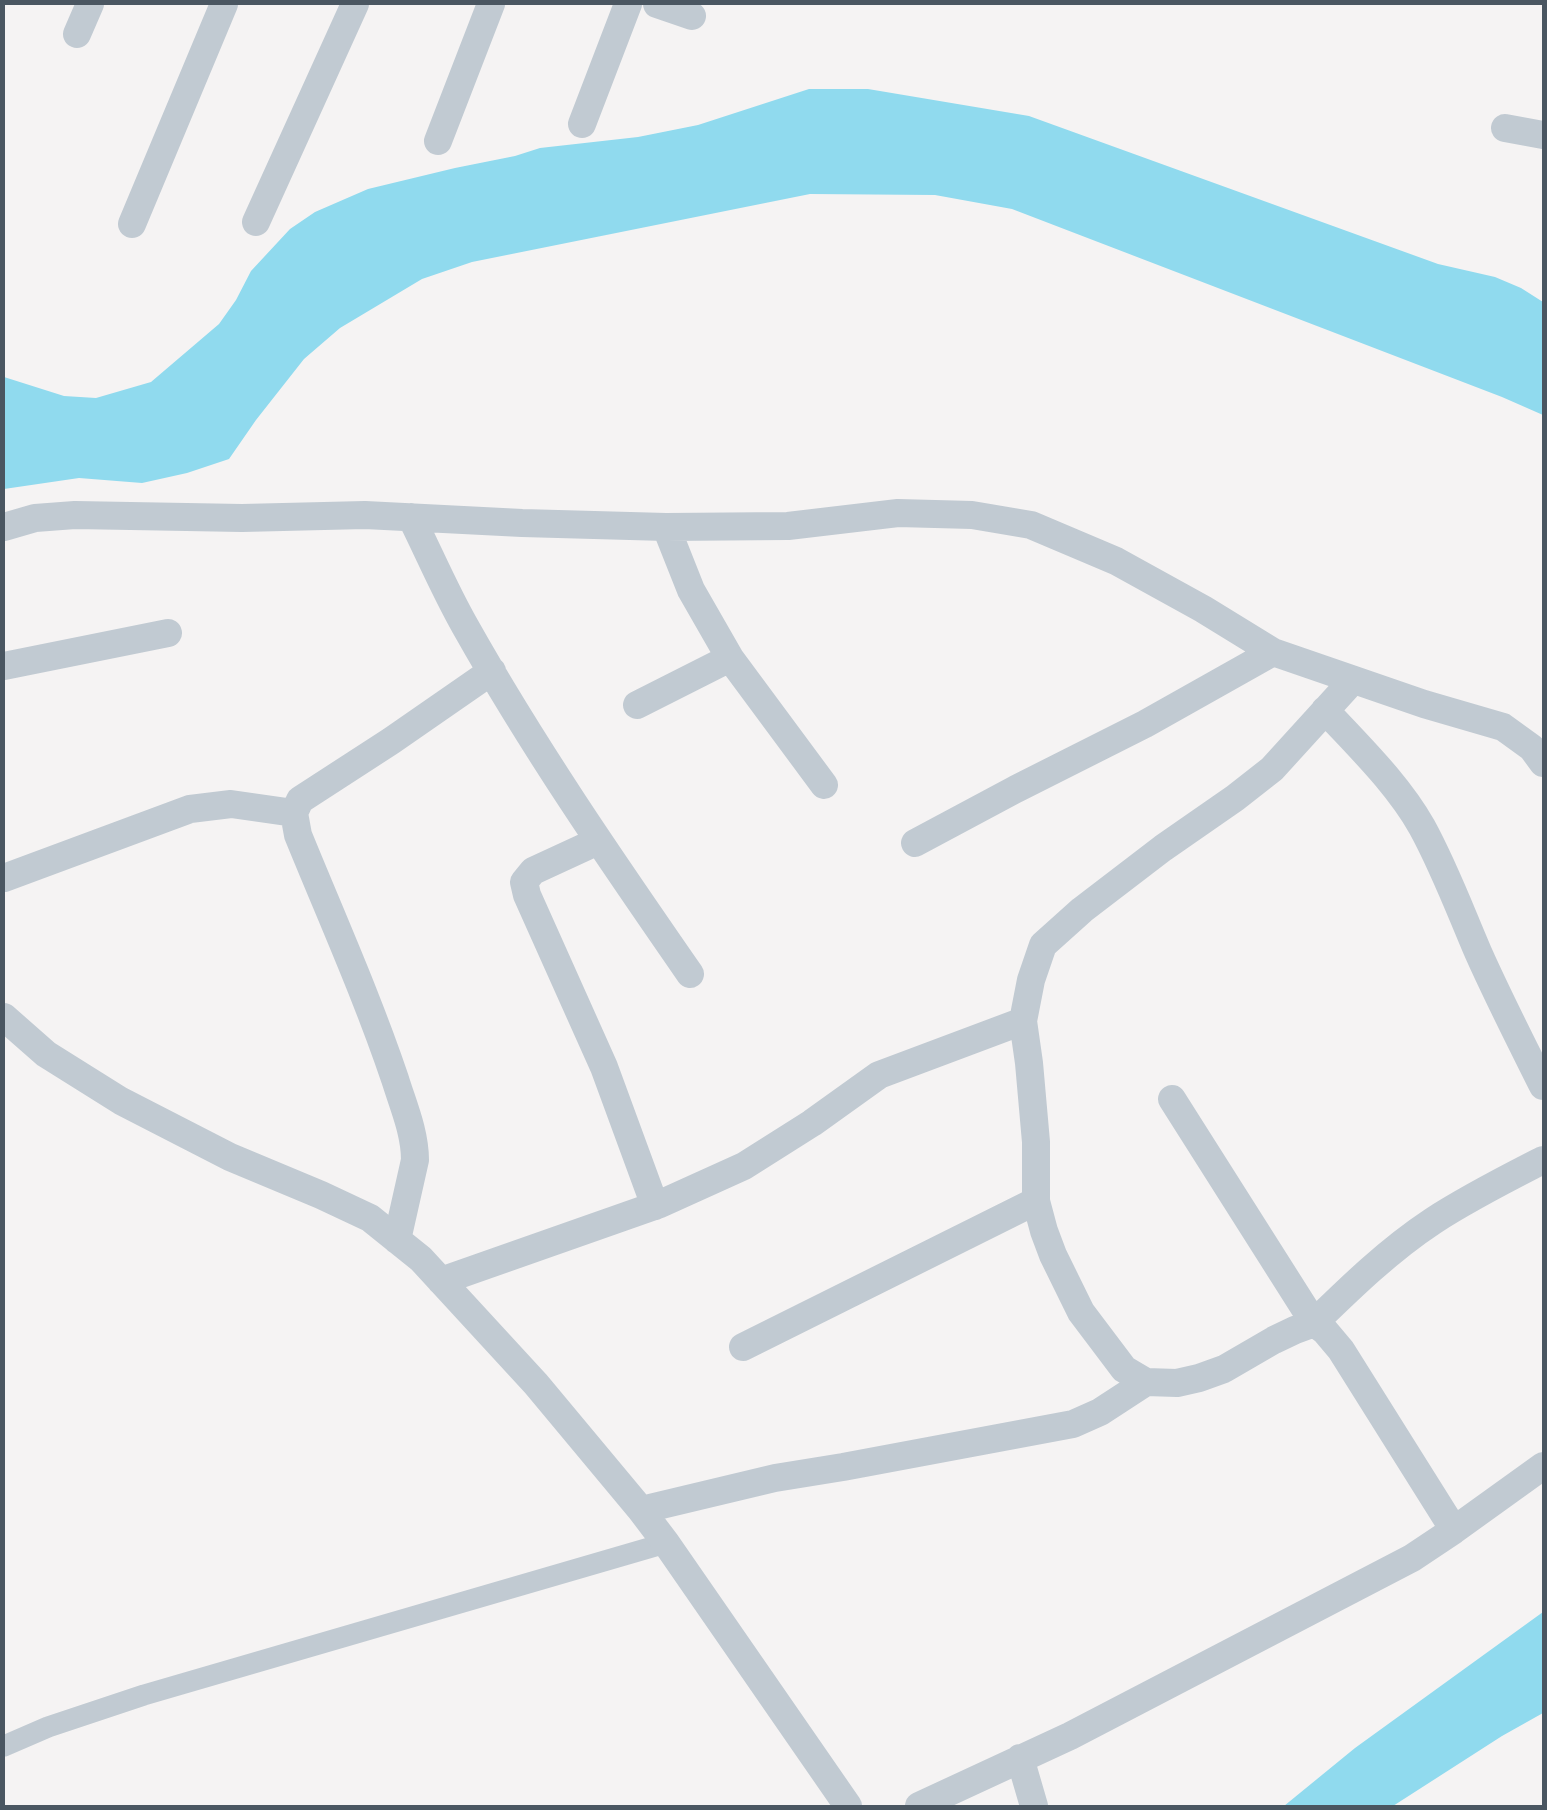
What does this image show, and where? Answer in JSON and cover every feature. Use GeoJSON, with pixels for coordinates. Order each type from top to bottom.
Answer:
{"type":"FeatureCollection","features":[{"type":"Feature","properties":{"kind":"street"},"geometry":{"type":"LineString","coordinates":[[77,34],[90,4]]}},
{"type":"Feature","properties":{"kind":"street"},"geometry":{"type":"LineString","coordinates":[[132,224],[224,4]]}},
{"type":"Feature","properties":{"kind":"street"},"geometry":{"type":"LineString","coordinates":[[256,222],[355,4]]}},
{"type":"Feature","properties":{"kind":"street"},"geometry":{"type":"LineString","coordinates":[[438,141],[491,4]]}},
{"type":"Feature","properties":{"kind":"street"},"geometry":{"type":"LineString","coordinates":[[582,124],[628,4]]}},
{"type":"Feature","properties":{"kind":"street"},"geometry":{"type":"LineString","coordinates":[[657,4],[692,16]]}},
{"type":"Feature","properties":{"kind":"street"},"geometry":{"type":"LineString","coordinates":[[1505,128],[1543,135]]}},
{"type":"Feature","properties":{"kind":"street"},"geometry":{"type":"LineString","coordinates":[[4,527],[34,518],[75,515],[242,518],[365,515],[522,523],[788,526],[898,513],[972,516],[1031,525],[1116,561],[1273,652],[1424,704],[1503,727],[1532,748],[1543,763]]}},
{"type":"Feature","properties":{"kind":"street"},"geometry":{"type":"LineString","coordinates":[[411,517],[464,626],[533,740],[598,841],[690,974]]}},
{"type":"Feature","properties":{"kind":"street"},"geometry":{"type":"LineString","coordinates":[[666,526],[691,590],[730,658],[824,784]]}},
{"type":"Feature","properties":{"kind":"street"},"geometry":{"type":"LineString","coordinates":[[4,666],[168,634]]}},
{"type":"Feature","properties":{"kind":"street"},"geometry":{"type":"LineString","coordinates":[[915,843],[1146,724],[1273,652]]}},
{"type":"Feature","properties":{"kind":"street"},"geometry":{"type":"LineString","coordinates":[[637,705],[730,658]]}},
{"type":"Feature","properties":{"kind":"street"},"geometry":{"type":"LineString","coordinates":[[397,1240],[415,1147],[406,1112],[383,1044],[298,835],[294,813],[300,800],[391,741],[492,671]]}},
{"type":"Feature","properties":{"kind":"street"},"geometry":{"type":"LineString","coordinates":[[1353,680],[1272,769],[1235,798],[1163,848],[1082,910],[1043,945],[1031,980],[1023,1022],[1029,1063],[1036,1142],[1036,1201],[1053,1255],[1081,1312],[1124,1369],[1146,1382],[1177,1382],[1199,1378],[1224,1369],[1295,1330],[1314,1324],[1384,1257],[1432,1221],[1475,1195],[1543,1160]]}},
{"type":"Feature","properties":{"kind":"street"},"geometry":{"type":"LineString","coordinates":[[1325,710],[1392,784],[1422,826],[1442,867],[1479,954],[1543,1086]]}},
{"type":"Feature","properties":{"kind":"street"},"geometry":{"type":"LineString","coordinates":[[4,878],[190,809],[231,804],[294,813]]}},
{"type":"Feature","properties":{"kind":"street"},"geometry":{"type":"LineString","coordinates":[[598,841],[532,871],[524,882],[604,1067],[655,1206]]}},
{"type":"Feature","properties":{"kind":"street"},"geometry":{"type":"LineString","coordinates":[[4,1017],[46,1054],[121,1101],[230,1158],[370,1218],[421,1260],[536,1384],[641,1510],[666,1543],[848,1806]]}},
{"type":"Feature","properties":{"kind":"street"},"geometry":{"type":"LineString","coordinates":[[441,1281],[655,1206],[744,1166],[812,1123],[879,1074],[1023,1022]]}},
{"type":"Feature","properties":{"kind":"street"},"geometry":{"type":"LineString","coordinates":[[1172,1099],[1314,1324],[1325,1331],[1341,1350],[1454,1530]]}},
{"type":"Feature","properties":{"kind":"street"},"geometry":{"type":"LineString","coordinates":[[743,1347],[1036,1201]]}},
{"type":"Feature","properties":{"kind":"street"},"geometry":{"type":"LineString","coordinates":[[641,1510],[775,1478],[862,1464],[1073,1424],[1100,1412],[1146,1382]]}},
{"type":"Feature","properties":{"kind":"street"},"geometry":{"type":"LineString","coordinates":[[918,1806],[1070,1736],[1403,1562],[1454,1530],[1543,1466]]}},
{"type":"Feature","properties":{"kind":"street"},"geometry":{"type":"LineString","coordinates":[[1020,1758],[1034,1806]]}},
{"type":"Feature","properties":{"kind":"lane"},"geometry":{"type":"LineString","coordinates":[[4,1746],[48,1727],[144,1694],[666,1543]]}},
{"type":"Feature","properties":{"kind":"water"},"geometry":{"type":"Polygon","coordinates":[[[809,89],[868,89],[1029,116],[1438,264],[1495,277],[1521,288],[1543,302],[1543,415],[1502,397],[1012,209],[935,195],[810,194],[472,262],[422,279],[340,328],[304,359],[256,420],[229,459],[187,473],[142,483],[79,478],[4,489],[4,377],[64,396],[96,398],[151,382],[219,324],[236,300],[251,271],[290,229],[315,212],[368,189],[515,156],[540,148],[638,137],[698,125],[809,89]]]}},
{"type":"Feature","properties":{"kind":"water"},"geometry":{"type":"Polygon","coordinates":[[[1543,1612],[1543,1713],[1502,1736],[1393,1806],[1284,1806],[1355,1748],[1543,1612]]]}}]}
